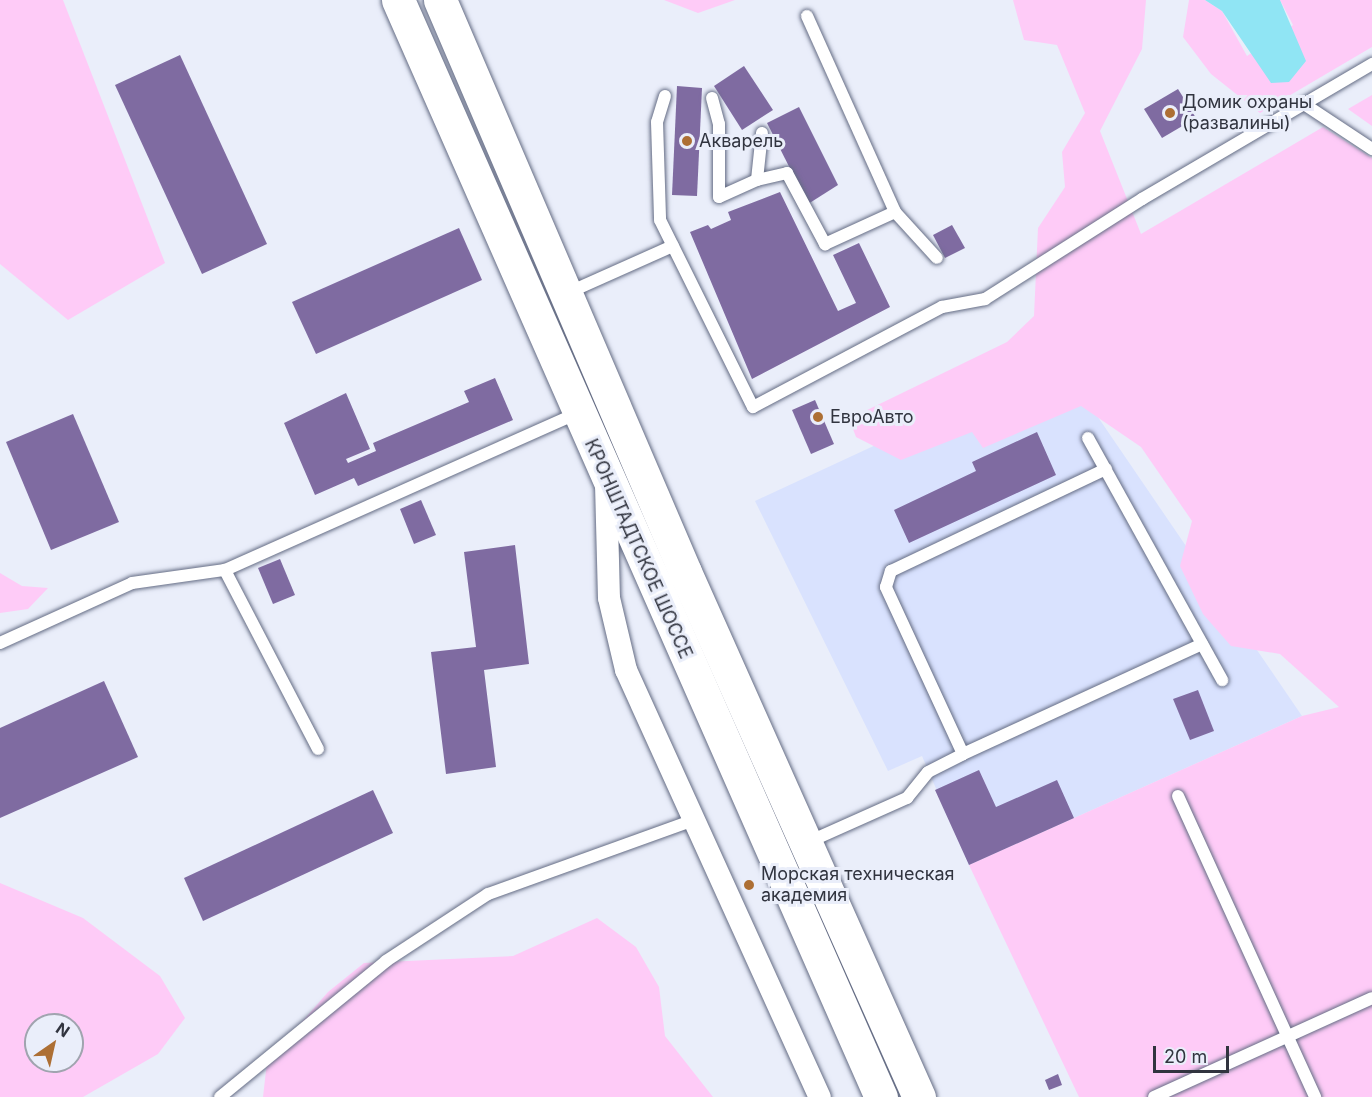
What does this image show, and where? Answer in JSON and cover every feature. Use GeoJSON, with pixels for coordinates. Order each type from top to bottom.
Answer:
{"type":"FeatureCollection","features":[{"type":"Feature","properties":{"kind":"main road","name":"КРОНШТАДТСКОЕ ШОССЕ"},"geometry":{"type":"LineString","coordinates":[[398,0],[881,1097]]}},
{"type":"Feature","properties":{"kind":"main road","name":"КРОНШТАДТСКОЕ ШОССЕ"},"geometry":{"type":"LineString","coordinates":[[440,0],[564,294],[919,1097]]}},
{"type":"Feature","properties":{"kind":"street"},"geometry":{"type":"LineString","coordinates":[[606,476],[614,629],[626,670],[820,1097]]}},
{"type":"Feature","properties":{"kind":"lane"},"geometry":{"type":"LineString","coordinates":[[807,16],[895,212],[937,258]]}},
{"type":"Feature","properties":{"kind":"lane"},"geometry":{"type":"LineString","coordinates":[[664,96],[657,122],[660,220],[753,407],[942,307],[985,299],[1372,64]]}},
{"type":"Feature","properties":{"kind":"lane"},"geometry":{"type":"LineString","coordinates":[[712,98],[719,124],[719,197],[758,180],[787,173],[825,244],[895,212]]}},
{"type":"Feature","properties":{"kind":"lane"},"geometry":{"type":"LineString","coordinates":[[1304,104],[1372,149]]}},
{"type":"Feature","properties":{"kind":"lane"},"geometry":{"type":"LineString","coordinates":[[758,180],[762,133]]}},
{"type":"Feature","properties":{"kind":"lane"},"geometry":{"type":"LineString","coordinates":[[564,294],[673,246]]}},
{"type":"Feature","properties":{"kind":"lane"},"geometry":{"type":"LineString","coordinates":[[0,643],[132,583],[225,570],[578,413]]}},
{"type":"Feature","properties":{"kind":"lane"},"geometry":{"type":"LineString","coordinates":[[1088,438],[1222,680]]}},
{"type":"Feature","properties":{"kind":"lane"},"geometry":{"type":"LineString","coordinates":[[963,754],[886,588],[891,571],[1106,469]]}},
{"type":"Feature","properties":{"kind":"lane"},"geometry":{"type":"LineString","coordinates":[[225,570],[318,749]]}},
{"type":"Feature","properties":{"kind":"lane"},"geometry":{"type":"LineString","coordinates":[[805,843],[907,798],[928,772],[963,754],[1202,644]]}},
{"type":"Feature","properties":{"kind":"lane"},"geometry":{"type":"LineString","coordinates":[[1178,796],[1315,1097]]}},
{"type":"Feature","properties":{"kind":"lane"},"geometry":{"type":"LineString","coordinates":[[220,1097],[386,961],[488,894],[694,820]]}},
{"type":"Feature","properties":{"kind":"lane"},"geometry":{"type":"LineString","coordinates":[[1154,1097],[1287,1039],[1372,998]]}},
{"type":"Feature","properties":{"kind":"shaded area"},"geometry":{"type":"Polygon","coordinates":[[[0,0],[63,0],[165,263],[68,320],[0,264],[0,0]]]}},
{"type":"Feature","properties":{"kind":"shaded area"},"geometry":{"type":"Polygon","coordinates":[[[664,0],[735,0],[698,13],[664,0]]]}},
{"type":"Feature","properties":{"kind":"shaded area"},"geometry":{"type":"Polygon","coordinates":[[[1013,0],[1146,0],[1142,49],[1100,131],[1141,234],[1323,127],[1372,158],[1372,1097],[1079,1097],[969,865],[1302,716],[1339,707],[1280,654],[1231,646],[1203,614],[1180,566],[1192,521],[1141,447],[1081,406],[983,448],[972,432],[901,460],[856,437],[850,421],[861,413],[1007,342],[1034,316],[1038,228],[1065,187],[1062,152],[1085,113],[1057,45],[1024,40],[1013,0]]]}},
{"type":"Feature","properties":{"kind":"shaded area"},"geometry":{"type":"Polygon","coordinates":[[[1189,0],[1205,0],[1222,11],[1247,56],[1293,25],[1280,0],[1372,0],[1372,47],[1260,113],[1211,74],[1183,37],[1189,0]]]}},
{"type":"Feature","properties":{"kind":"shaded area"},"geometry":{"type":"Polygon","coordinates":[[[1372,95],[1372,126],[1348,109],[1372,95]]]}},
{"type":"Feature","properties":{"kind":"shaded area"},"geometry":{"type":"Polygon","coordinates":[[[1059,360],[1302,716],[969,865],[922,756],[888,771],[755,501],[1059,360]]]}},
{"type":"Feature","properties":{"kind":"shaded area"},"geometry":{"type":"Polygon","coordinates":[[[0,573],[22,586],[48,588],[28,609],[0,613],[0,573]]]}},
{"type":"Feature","properties":{"kind":"shaded area"},"geometry":{"type":"Polygon","coordinates":[[[0,883],[83,918],[160,976],[185,1018],[158,1054],[83,1097],[0,1097],[0,883]]]}},
{"type":"Feature","properties":{"kind":"shaded area"},"geometry":{"type":"Polygon","coordinates":[[[597,918],[636,947],[659,987],[665,1036],[713,1097],[263,1097],[267,1062],[328,992],[364,963],[513,956],[597,918]]]}},
{"type":"Feature","properties":{"kind":"water"},"geometry":{"type":"Polygon","coordinates":[[[1205,0],[1280,0],[1306,61],[1289,82],[1271,83],[1222,11],[1205,0]]]}},
{"type":"Feature","properties":{"kind":"building"},"geometry":{"type":"Polygon","coordinates":[[[180,55],[267,244],[202,274],[115,85],[180,55]]]}},
{"type":"Feature","properties":{"kind":"building"},"geometry":{"type":"Polygon","coordinates":[[[744,66],[773,110],[742,130],[714,86],[744,66]]]}},
{"type":"Feature","properties":{"kind":"building","name":"Акварель"},"geometry":{"type":"Polygon","coordinates":[[[677,86],[702,88],[697,196],[672,195],[677,86]]]}},
{"type":"Feature","properties":{"kind":"building","name":"Домик охраны (развалины)"},"geometry":{"type":"Polygon","coordinates":[[[1178,89],[1196,118],[1162,138],[1144,109],[1178,89]]]}},
{"type":"Feature","properties":{"kind":"building"},"geometry":{"type":"Polygon","coordinates":[[[799,107],[838,185],[808,204],[767,123],[799,107]]]}},
{"type":"Feature","properties":{"kind":"building"},"geometry":{"type":"Polygon","coordinates":[[[780,192],[838,311],[856,303],[833,255],[859,243],[890,307],[752,379],[690,232],[708,225],[711,229],[731,220],[728,212],[780,192]]]}},
{"type":"Feature","properties":{"kind":"building"},"geometry":{"type":"Polygon","coordinates":[[[952,225],[965,248],[945,258],[933,235],[952,225]]]}},
{"type":"Feature","properties":{"kind":"building"},"geometry":{"type":"Polygon","coordinates":[[[459,228],[482,280],[316,354],[292,302],[459,228]]]}},
{"type":"Feature","properties":{"kind":"building"},"geometry":{"type":"Polygon","coordinates":[[[495,378],[513,420],[358,486],[354,478],[315,495],[284,423],[346,393],[370,449],[346,459],[348,463],[376,451],[373,443],[469,402],[464,391],[495,378]]]}},
{"type":"Feature","properties":{"kind":"building"},"geometry":{"type":"Polygon","coordinates":[[[815,400],[834,444],[811,454],[792,410],[815,400]]]}},
{"type":"Feature","properties":{"kind":"building"},"geometry":{"type":"Polygon","coordinates":[[[73,414],[119,522],[51,550],[6,442],[73,414]]]}},
{"type":"Feature","properties":{"kind":"building"},"geometry":{"type":"Polygon","coordinates":[[[1037,432],[1056,475],[909,543],[894,510],[976,471],[972,462],[1037,432]]]}},
{"type":"Feature","properties":{"kind":"building"},"geometry":{"type":"Polygon","coordinates":[[[421,500],[436,535],[414,544],[400,509],[421,500]]]}},
{"type":"Feature","properties":{"kind":"building"},"geometry":{"type":"Polygon","coordinates":[[[515,545],[529,664],[484,670],[496,767],[446,774],[431,652],[476,647],[464,552],[515,545]]]}},
{"type":"Feature","properties":{"kind":"building"},"geometry":{"type":"Polygon","coordinates":[[[280,559],[295,595],[273,604],[258,568],[280,559]]]}},
{"type":"Feature","properties":{"kind":"building"},"geometry":{"type":"Polygon","coordinates":[[[104,681],[138,757],[0,818],[0,728],[104,681]]]}},
{"type":"Feature","properties":{"kind":"building"},"geometry":{"type":"Polygon","coordinates":[[[1198,690],[1214,731],[1190,740],[1173,699],[1198,690]]]}},
{"type":"Feature","properties":{"kind":"building"},"geometry":{"type":"Polygon","coordinates":[[[979,770],[996,807],[1057,780],[1074,818],[969,865],[935,790],[979,770]]]}},
{"type":"Feature","properties":{"kind":"building"},"geometry":{"type":"Polygon","coordinates":[[[373,790],[393,833],[203,921],[184,878],[373,790]]]}},
{"type":"Feature","properties":{"kind":"building"},"geometry":{"type":"Polygon","coordinates":[[[1058,1074],[1062,1085],[1049,1090],[1045,1080],[1058,1074]]]}},
{"type":"Feature","properties":{"kind":"place","name":"Домик охраны (развалины)"},"geometry":{"type":"Point","coordinates":[1170,113]}},
{"type":"Feature","properties":{"kind":"place","name":"Акварель"},"geometry":{"type":"Point","coordinates":[687,141]}},
{"type":"Feature","properties":{"kind":"place","name":"ЕвроАвто"},"geometry":{"type":"Point","coordinates":[818,417]}},
{"type":"Feature","properties":{"kind":"place","name":"Морская техническая академия"},"geometry":{"type":"Point","coordinates":[749,885]}}]}
